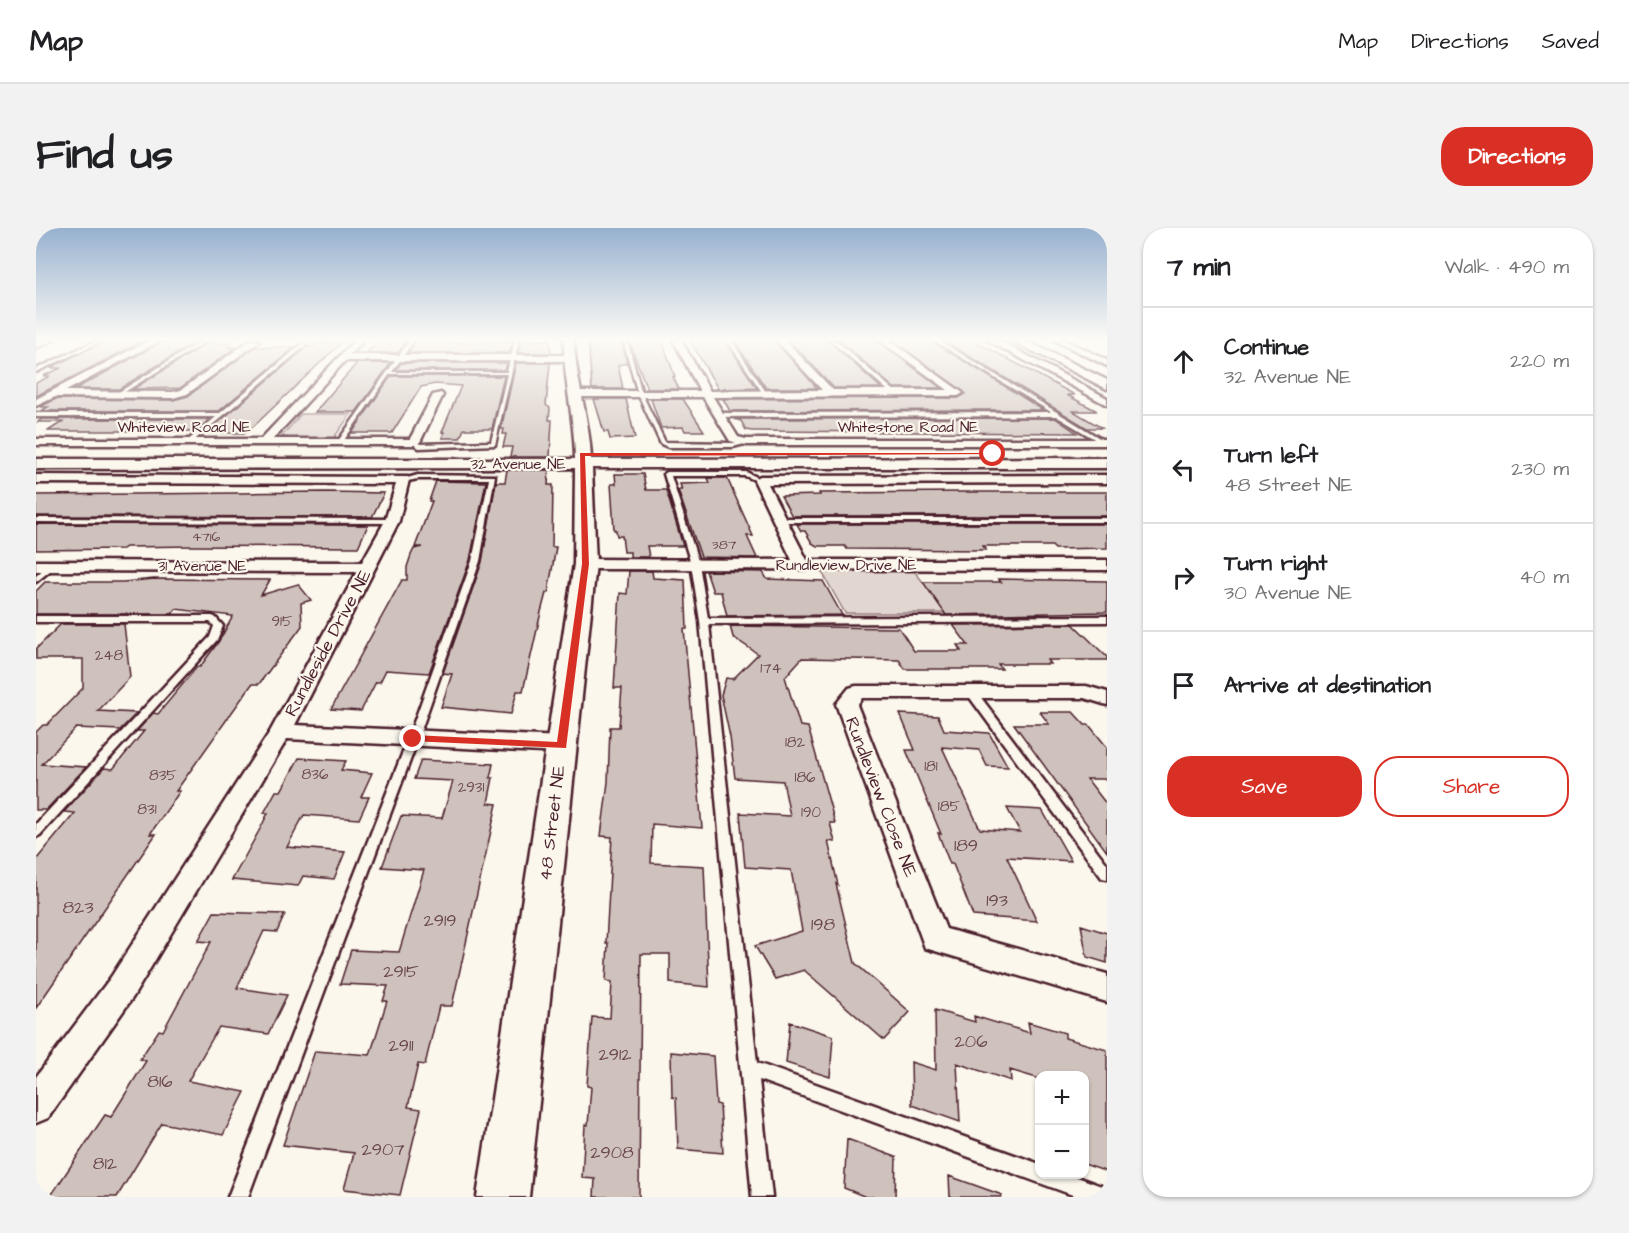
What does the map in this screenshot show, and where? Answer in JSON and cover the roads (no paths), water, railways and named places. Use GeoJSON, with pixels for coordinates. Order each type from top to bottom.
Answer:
{"type":"FeatureCollection","features":[{"type":"Feature","properties":{"kind":"main road","name":"48 Street NE"},"geometry":{"type":"LineString","coordinates":[[503,1197],[585,564],[589,451],[573,385]]}},
{"type":"Feature","properties":{"kind":"main road","name":"32 Avenue NE"},"geometry":{"type":"LineString","coordinates":[[36,464],[589,451],[667,454],[1106,446]]}},
{"type":"Feature","properties":{"kind":"main road","name":"32 Avenue NE"},"geometry":{"type":"LineString","coordinates":[[36,454],[589,451],[1107,463]]}},
{"type":"Feature","properties":{"kind":"main road"},"geometry":{"type":"LineString","coordinates":[[589,451],[667,454]]}},
{"type":"Feature","properties":{"kind":"street"},"geometry":{"type":"LineString","coordinates":[[36,404],[70,385]]}},
{"type":"Feature","properties":{"kind":"street"},"geometry":{"type":"LineString","coordinates":[[53,394],[173,394],[184,392],[194,385]]}},
{"type":"Feature","properties":{"kind":"street","name":"Whiteview Road NE"},"geometry":{"type":"LineString","coordinates":[[36,442],[264,442],[318,385]]}},
{"type":"Feature","properties":{"kind":"street"},"geometry":{"type":"LineString","coordinates":[[700,385],[734,439],[746,442]]}},
{"type":"Feature","properties":{"kind":"street"},"geometry":{"type":"LineString","coordinates":[[823,385],[831,394]]}},
{"type":"Feature","properties":{"kind":"street"},"geometry":{"type":"LineString","coordinates":[[574,394],[958,393],[947,385]]}},
{"type":"Feature","properties":{"kind":"street"},"geometry":{"type":"LineString","coordinates":[[1076,385],[1107,402]]}},
{"type":"Feature","properties":{"kind":"street"},"geometry":{"type":"LineString","coordinates":[[264,442],[414,442],[438,395]]}},
{"type":"Feature","properties":{"kind":"street","name":"Whitestone Road NE"},"geometry":{"type":"LineString","coordinates":[[746,442],[1106,446]]}},
{"type":"Feature","properties":{"kind":"street"},"geometry":{"type":"LineString","coordinates":[[36,479],[403,480]]}},
{"type":"Feature","properties":{"kind":"street"},"geometry":{"type":"LineString","coordinates":[[802,565],[760,480],[1107,479]]}},
{"type":"Feature","properties":{"kind":"street","name":"Rundleside Drive NE"},"geometry":{"type":"LineString","coordinates":[[36,1106],[122,987],[281,731],[392,521],[403,480]]}},
{"type":"Feature","properties":{"kind":"street","name":"Rundleview Drive NE"},"geometry":{"type":"LineString","coordinates":[[585,564],[1107,565]]}},
{"type":"Feature","properties":{"kind":"street","name":"31 Avenue NE"},"geometry":{"type":"LineString","coordinates":[[44,566],[369,567]]}},
{"type":"Feature","properties":{"kind":"street","name":"Rundleview Close NE"},"geometry":{"type":"LineString","coordinates":[[1107,699],[1086,692],[856,692],[846,704],[935,939],[1107,987]]}},
{"type":"Feature","properties":{"kind":"street"},"geometry":{"type":"LineString","coordinates":[[281,731],[562,745]]}},
{"type":"Feature","properties":{"kind":"lane"},"geometry":{"type":"LineString","coordinates":[[116,394],[131,385]]}},
{"type":"Feature","properties":{"kind":"lane"},"geometry":{"type":"LineString","coordinates":[[189,442],[256,385]]}},
{"type":"Feature","properties":{"kind":"lane"},"geometry":{"type":"LineString","coordinates":[[340,442],[379,385]]}},
{"type":"Feature","properties":{"kind":"lane"},"geometry":{"type":"LineString","coordinates":[[414,442],[419,446],[493,444],[507,385]]}},
{"type":"Feature","properties":{"kind":"lane"},"geometry":{"type":"LineString","coordinates":[[638,385],[663,443],[668,445],[734,445],[746,442]]}},
{"type":"Feature","properties":{"kind":"lane"},"geometry":{"type":"LineString","coordinates":[[760,385],[766,394]]}},
{"type":"Feature","properties":{"kind":"lane"},"geometry":{"type":"LineString","coordinates":[[885,385],[895,394]]}},
{"type":"Feature","properties":{"kind":"lane"},"geometry":{"type":"LineString","coordinates":[[1010,385],[1106,446]]}},
{"type":"Feature","properties":{"kind":"lane"},"geometry":{"type":"LineString","coordinates":[[718,415],[1057,414]]}},
{"type":"Feature","properties":{"kind":"lane"},"geometry":{"type":"LineString","coordinates":[[36,415],[221,415]]}},
{"type":"Feature","properties":{"kind":"lane"},"geometry":{"type":"LineString","coordinates":[[760,480],[746,474],[667,474],[695,564],[704,621],[762,1197]]}},
{"type":"Feature","properties":{"kind":"lane"},"geometry":{"type":"LineString","coordinates":[[238,1197],[413,739],[476,561],[493,477],[418,477],[403,480]]}},
{"type":"Feature","properties":{"kind":"lane"},"geometry":{"type":"LineString","coordinates":[[36,520],[392,521]]}},
{"type":"Feature","properties":{"kind":"lane"},"geometry":{"type":"LineString","coordinates":[[780,520],[1107,520]]}},
{"type":"Feature","properties":{"kind":"lane"},"geometry":{"type":"LineString","coordinates":[[36,579],[44,566]]}},
{"type":"Feature","properties":{"kind":"lane"},"geometry":{"type":"LineString","coordinates":[[36,619],[212,619],[219,626],[214,638],[36,832]]}},
{"type":"Feature","properties":{"kind":"lane"},"geometry":{"type":"LineString","coordinates":[[704,621],[1107,619]]}},
{"type":"Feature","properties":{"kind":"lane"},"geometry":{"type":"LineString","coordinates":[[972,693],[1107,874]]}},
{"type":"Feature","properties":{"kind":"lane"},"geometry":{"type":"LineString","coordinates":[[748,1068],[1035,1172]]}},
{"type":"Feature","properties":{"kind":"lane"},"geometry":{"type":"LineString","coordinates":[[1055,1179],[1104,1197]]}}]}
